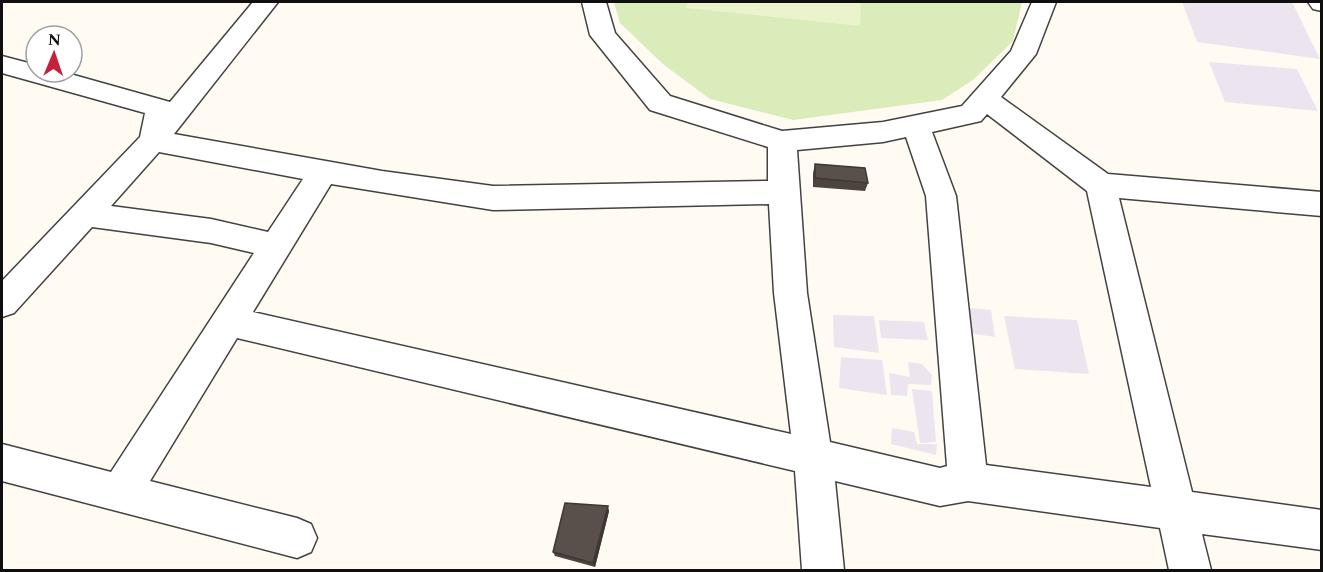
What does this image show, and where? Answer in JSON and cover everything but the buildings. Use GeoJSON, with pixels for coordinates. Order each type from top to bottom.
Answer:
{"type":"FeatureCollection","features":[{"type":"Feature","properties":{"kind":"street"},"geometry":{"type":"LineString","coordinates":[[2,303],[153,141],[267,2]]}},
{"type":"Feature","properties":{"kind":"street"},"geometry":{"type":"LineString","coordinates":[[594,2],[603,35],[660,103],[782,141],[883,132],[971,114],[1023,54],[1044,2]]}},
{"type":"Feature","properties":{"kind":"street"},"geometry":{"type":"LineString","coordinates":[[2,64],[160,108],[153,141]]}},
{"type":"Feature","properties":{"kind":"street"},"geometry":{"type":"LineString","coordinates":[[984,98],[1101,185],[1322,204]]}},
{"type":"Feature","properties":{"kind":"street"},"geometry":{"type":"LineString","coordinates":[[916,125],[941,196],[968,482]]}},
{"type":"Feature","properties":{"kind":"street"},"geometry":{"type":"LineString","coordinates":[[153,141],[494,198],[783,192]]}},
{"type":"Feature","properties":{"kind":"street"},"geometry":{"type":"LineString","coordinates":[[782,141],[783,192],[793,316],[822,526],[823,570]]}},
{"type":"Feature","properties":{"kind":"street"},"geometry":{"type":"LineString","coordinates":[[120,493],[323,171]]}},
{"type":"Feature","properties":{"kind":"street"},"geometry":{"type":"LineString","coordinates":[[1101,185],[1190,570]]}},
{"type":"Feature","properties":{"kind":"street"},"geometry":{"type":"LineString","coordinates":[[84,214],[212,231],[276,246]]}},
{"type":"Feature","properties":{"kind":"street"},"geometry":{"type":"LineString","coordinates":[[228,322],[302,337],[940,487],[968,482],[1322,530]]}},
{"type":"Feature","properties":{"kind":"street"},"geometry":{"type":"LineString","coordinates":[[2,463],[297,538]]}},
{"type":"Feature","properties":{"kind":"shaded area"},"geometry":{"type":"Polygon","coordinates":[[[1182,2],[1292,2],[1320,59],[1197,42],[1182,2]]]}},
{"type":"Feature","properties":{"kind":"shaded area"},"geometry":{"type":"Polygon","coordinates":[[[1209,62],[1297,69],[1318,111],[1225,102],[1209,62]]]}},
{"type":"Feature","properties":{"kind":"shaded area"},"geometry":{"type":"Polygon","coordinates":[[[960,307],[991,310],[995,337],[962,332],[960,307]]]}},
{"type":"Feature","properties":{"kind":"shaded area"},"geometry":{"type":"Polygon","coordinates":[[[833,315],[874,316],[879,353],[834,347],[833,315]]]}},
{"type":"Feature","properties":{"kind":"shaded area"},"geometry":{"type":"Polygon","coordinates":[[[1004,316],[1077,320],[1089,374],[1015,369],[1004,316]]]}},
{"type":"Feature","properties":{"kind":"shaded area"},"geometry":{"type":"Polygon","coordinates":[[[879,320],[924,322],[928,340],[881,338],[879,320]]]}},
{"type":"Feature","properties":{"kind":"shaded area"},"geometry":{"type":"Polygon","coordinates":[[[841,357],[882,360],[887,395],[839,388],[841,357]]]}},
{"type":"Feature","properties":{"kind":"shaded area"},"geometry":{"type":"Polygon","coordinates":[[[908,362],[922,364],[932,375],[931,385],[908,384],[907,396],[891,395],[889,373],[910,377],[908,362]]]}},
{"type":"Feature","properties":{"kind":"shaded area"},"geometry":{"type":"Polygon","coordinates":[[[912,389],[932,391],[936,442],[920,443],[912,389]]]}},
{"type":"Feature","properties":{"kind":"shaded area"},"geometry":{"type":"Polygon","coordinates":[[[892,428],[914,432],[917,444],[937,444],[936,455],[891,444],[892,428]]]}},
{"type":"Feature","properties":{"kind":"green space"},"geometry":{"type":"Polygon","coordinates":[[[614,2],[1022,2],[1013,41],[973,80],[942,100],[793,120],[710,99],[664,65],[620,23],[614,2]]]}},
{"type":"Feature","properties":{"kind":"green space"},"geometry":{"type":"Polygon","coordinates":[[[687,2],[861,2],[860,26],[686,8],[687,2]]]}}]}
